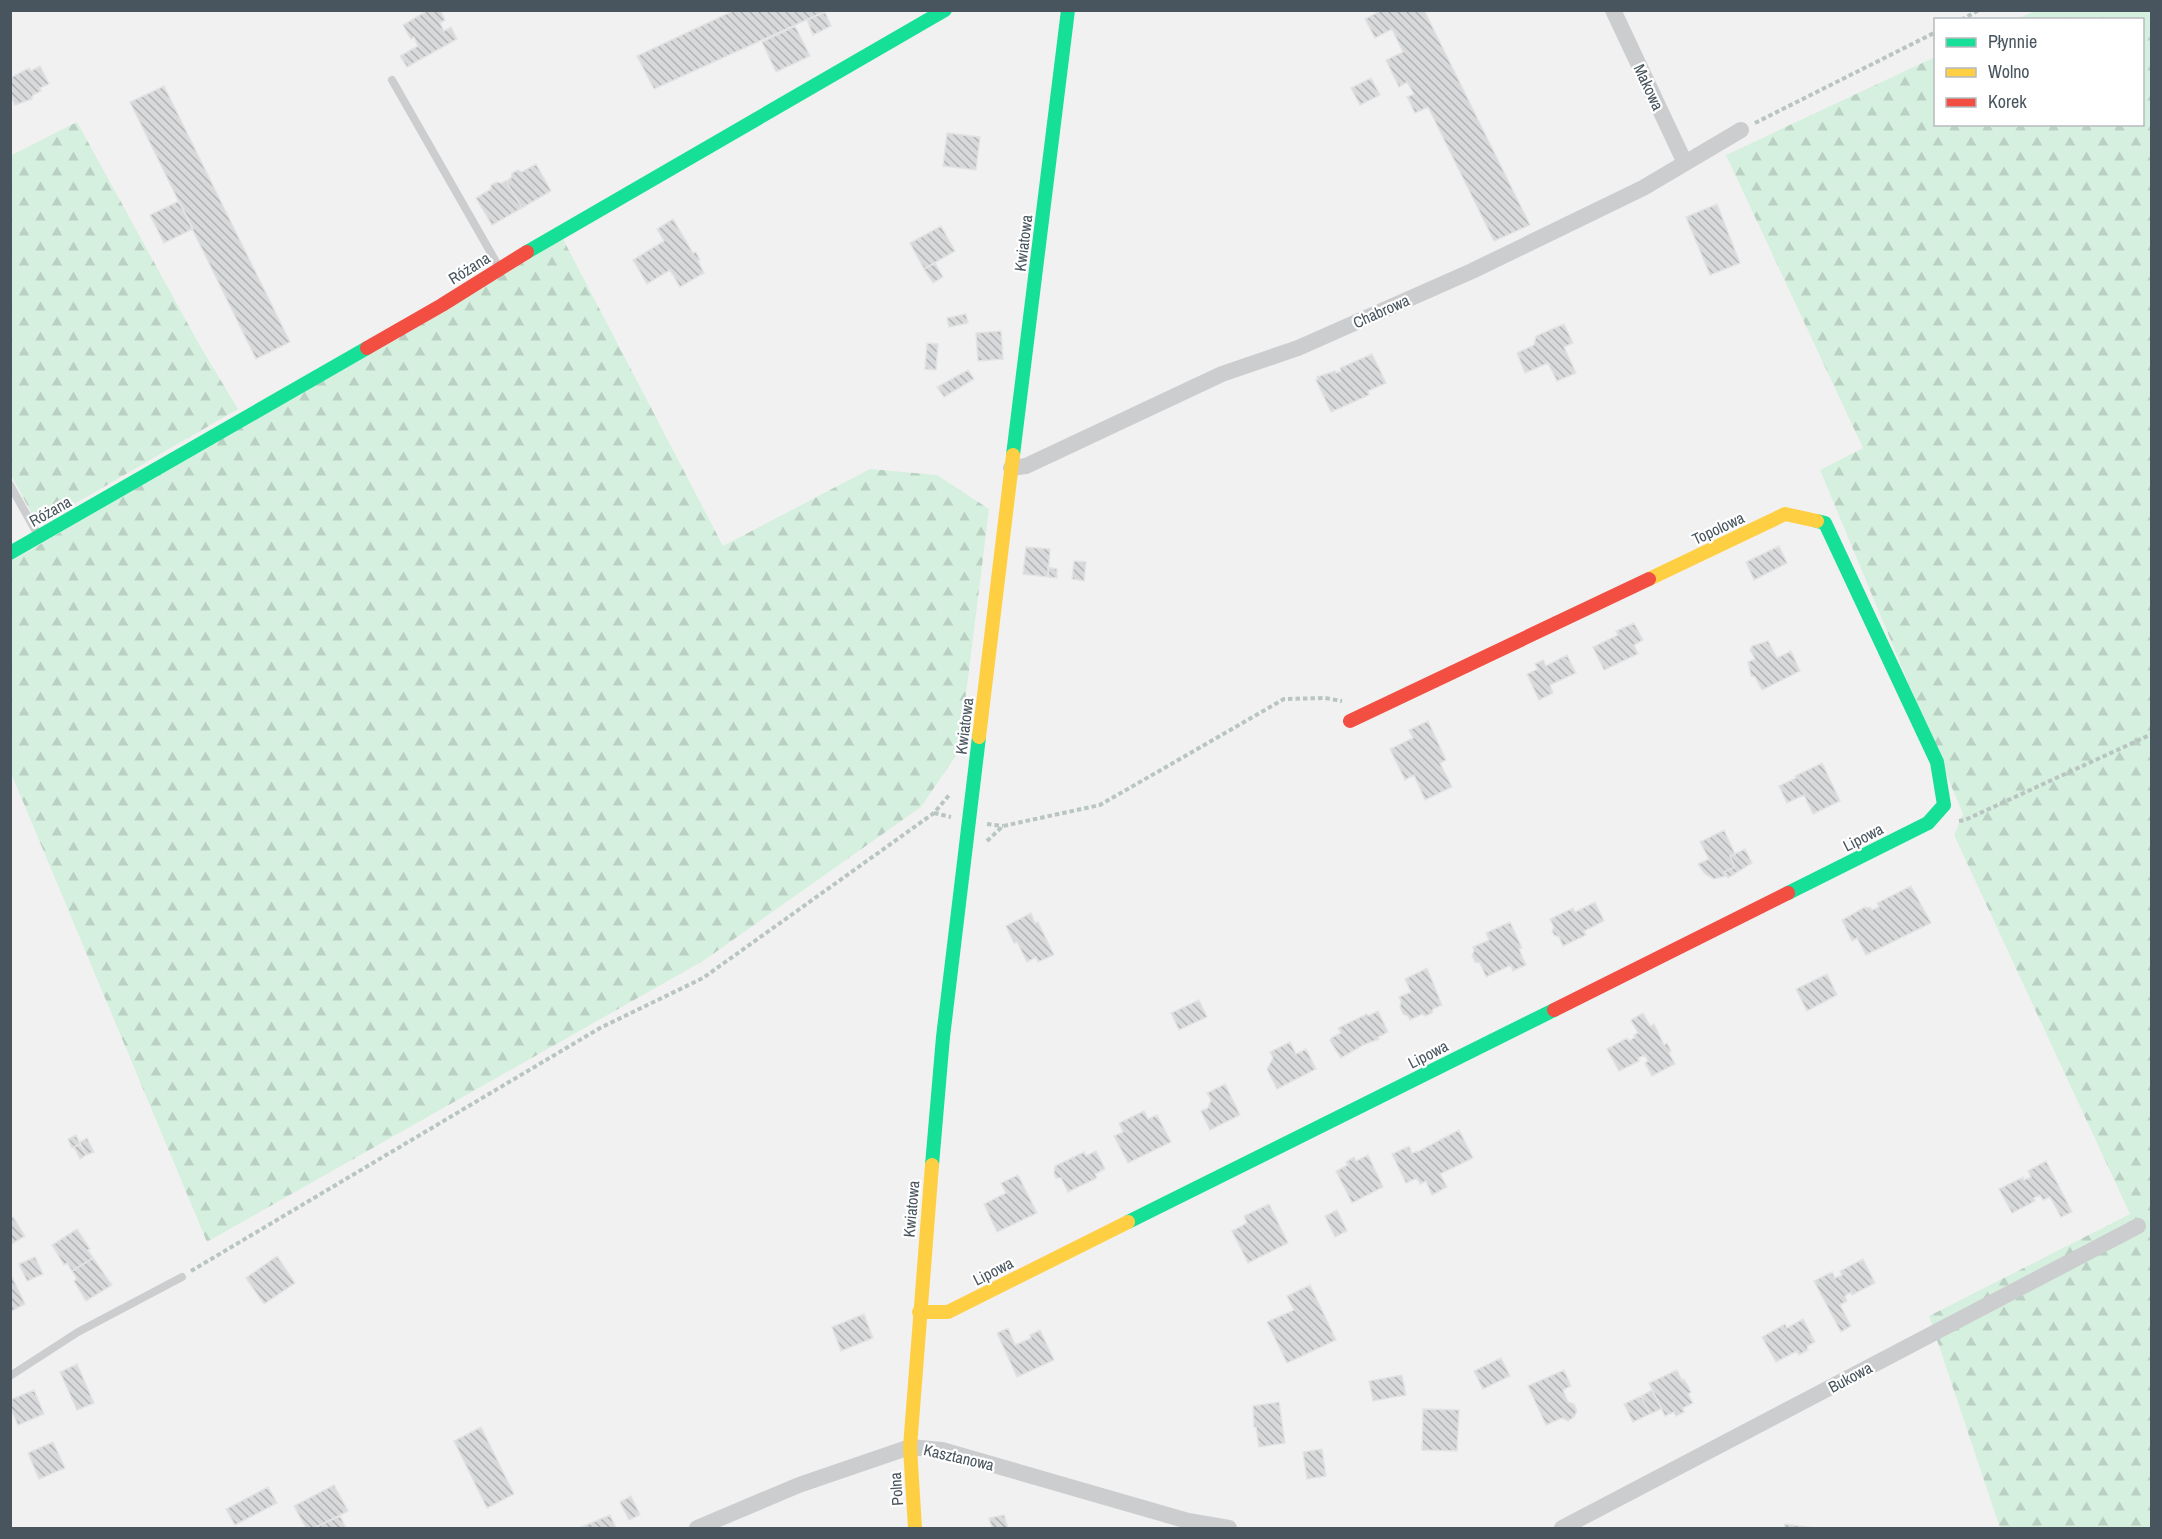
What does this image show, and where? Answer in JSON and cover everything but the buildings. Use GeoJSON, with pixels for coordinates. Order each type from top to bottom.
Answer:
{"type":"FeatureCollection","features":[{"type":"Feature","properties":{"kind":"street","name":"Różana"},"geometry":{"type":"LineString","coordinates":[[10,553],[442,305],[500,268],[945,10]]}},
{"type":"Feature","properties":{"kind":"street","name":"Kwiatowa"},"geometry":{"type":"LineString","coordinates":[[909,1447],[943,1037],[1068,10]]}},
{"type":"Feature","properties":{"kind":"street","name":"Makowa"},"geometry":{"type":"LineString","coordinates":[[1613,10],[1684,163]]}},
{"type":"Feature","properties":{"kind":"street","name":"Chabrowa"},"geometry":{"type":"LineString","coordinates":[[1011,468],[1026,466],[1222,374],[1298,348],[1472,271],[1643,188],[1741,130]]}},
{"type":"Feature","properties":{"kind":"street","name":"Topolowa"},"geometry":{"type":"LineString","coordinates":[[1350,721],[1785,514],[1825,523],[1937,762],[1944,805]]}},
{"type":"Feature","properties":{"kind":"street","name":"Lipowa"},"geometry":{"type":"LineString","coordinates":[[919,1312],[948,1312],[1928,823],[1944,805]]}},
{"type":"Feature","properties":{"kind":"street","name":"Bukowa"},"geometry":{"type":"LineString","coordinates":[[1562,1528],[2138,1226]]}},
{"type":"Feature","properties":{"kind":"street","name":"Kasztanowa"},"geometry":{"type":"LineString","coordinates":[[697,1528],[799,1485],[909,1447],[942,1450],[1188,1521],[1228,1528]]}},
{"type":"Feature","properties":{"kind":"street","name":"Polna"},"geometry":{"type":"LineString","coordinates":[[909,1447],[915,1528]]}},
{"type":"Feature","properties":{"kind":"lane"},"geometry":{"type":"LineString","coordinates":[[392,80],[500,268]]}},
{"type":"Feature","properties":{"kind":"lane"},"geometry":{"type":"LineString","coordinates":[[10,485],[38,536]]}},
{"type":"Feature","properties":{"kind":"lane"},"geometry":{"type":"LineString","coordinates":[[10,1376],[78,1332],[182,1277]]}},
{"type":"Feature","properties":{"kind":"path"},"geometry":{"type":"LineString","coordinates":[[1965,18],[1979,10]]}},
{"type":"Feature","properties":{"kind":"path"},"geometry":{"type":"LineString","coordinates":[[1741,130],[1934,33]]}},
{"type":"Feature","properties":{"kind":"path"},"geometry":{"type":"LineString","coordinates":[[964,862],[1003,826],[1100,805],[1284,699],[1325,698],[1347,702]]}},
{"type":"Feature","properties":{"kind":"path"},"geometry":{"type":"LineString","coordinates":[[1928,823],[1965,820],[2151,734]]}},
{"type":"Feature","properties":{"kind":"path"},"geometry":{"type":"LineString","coordinates":[[182,1277],[600,1028],[703,978],[934,813],[955,789]]}},
{"type":"Feature","properties":{"kind":"green space"},"geometry":{"type":"Polygon","coordinates":[[[2036,11],[2151,11],[2151,1528],[2000,1528],[1929,1316],[2130,1214],[1954,835],[1963,814],[1820,470],[1863,448],[1726,155],[1934,57],[1934,126],[2144,126],[2144,18],[2018,18],[2036,11]]]}},
{"type":"Feature","properties":{"kind":"green space"},"geometry":{"type":"Polygon","coordinates":[[[77,122],[200,346],[238,409],[38,525],[11,475],[10,156],[77,122]]]}},
{"type":"Feature","properties":{"kind":"green space"},"geometry":{"type":"Polygon","coordinates":[[[563,239],[723,546],[870,469],[937,475],[989,509],[959,751],[921,807],[703,961],[207,1242],[11,773],[10,562],[563,239]]]}},
{"type":"Feature","properties":{"kind":"traffic: fast"},"geometry":{"type":"LineString","coordinates":[[527,252],[945,10]]}},
{"type":"Feature","properties":{"kind":"traffic: fast"},"geometry":{"type":"LineString","coordinates":[[1013,455],[1068,10]]}},
{"type":"Feature","properties":{"kind":"traffic: fast"},"geometry":{"type":"LineString","coordinates":[[10,553],[367,348]]}},
{"type":"Feature","properties":{"kind":"traffic: fast"},"geometry":{"type":"LineString","coordinates":[[1788,893],[1928,823],[1944,805],[1937,762],[1825,523],[1817,521]]}},
{"type":"Feature","properties":{"kind":"traffic: fast"},"geometry":{"type":"LineString","coordinates":[[932,1165],[943,1037],[979,737]]}},
{"type":"Feature","properties":{"kind":"traffic: fast"},"geometry":{"type":"LineString","coordinates":[[1128,1222],[1554,1010]]}},
{"type":"Feature","properties":{"kind":"traffic: slow"},"geometry":{"type":"LineString","coordinates":[[979,737],[1013,455]]}},
{"type":"Feature","properties":{"kind":"traffic: slow"},"geometry":{"type":"LineString","coordinates":[[1649,579],[1785,514],[1817,521]]}},
{"type":"Feature","properties":{"kind":"traffic: slow"},"geometry":{"type":"LineString","coordinates":[[915,1528],[910,1447],[932,1165]]}},
{"type":"Feature","properties":{"kind":"traffic: slow"},"geometry":{"type":"LineString","coordinates":[[919,1312],[948,1312],[1128,1222]]}},
{"type":"Feature","properties":{"kind":"traffic: jam"},"geometry":{"type":"LineString","coordinates":[[367,348],[527,252]]}},
{"type":"Feature","properties":{"kind":"traffic: jam"},"geometry":{"type":"LineString","coordinates":[[1350,721],[1649,579]]}},
{"type":"Feature","properties":{"kind":"traffic: jam"},"geometry":{"type":"LineString","coordinates":[[1554,1010],[1788,893]]}}]}
